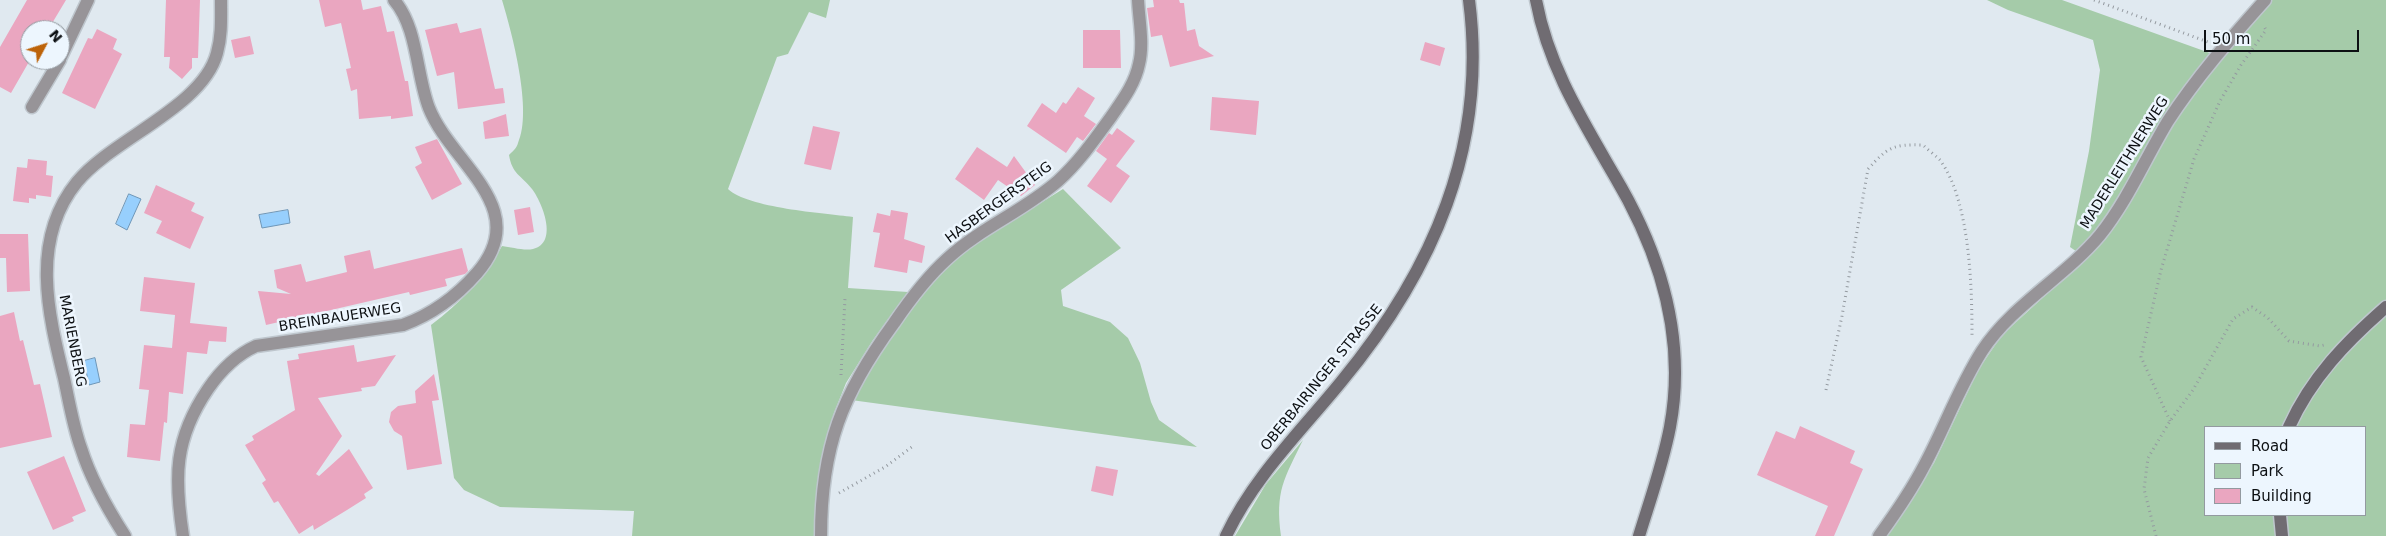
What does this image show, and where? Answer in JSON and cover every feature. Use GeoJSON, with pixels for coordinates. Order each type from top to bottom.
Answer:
{"type":"FeatureCollection","features":[{"type":"Feature","properties":{"kind":"street"},"geometry":{"type":"LineString","coordinates":[[70,39],[88,0]]}},
{"type":"Feature","properties":{"kind":"street","name":"MARIENBERG"},"geometry":{"type":"LineString","coordinates":[[125,536],[109,512],[93,482],[80,447],[49,316],[45,276],[49,245],[55,221],[65,199],[81,178],[94,164],[187,96],[207,73],[218,50],[221,30],[221,0]]}},
{"type":"Feature","properties":{"kind":"street","name":"BREINBAUERWEG"},"geometry":{"type":"LineString","coordinates":[[183,536],[178,497],[181,442],[188,421],[200,400],[227,365],[242,352],[256,346],[403,324],[424,317],[463,289],[480,270],[492,249],[498,231],[496,215],[487,194],[429,110],[406,21],[394,0]]}},
{"type":"Feature","properties":{"kind":"street","name":"HASBERGERSTEIG"},"geometry":{"type":"LineString","coordinates":[[820,536],[826,467],[844,407],[860,371],[907,305],[946,260],[965,243],[1058,181],[1096,138],[1135,78],[1140,62],[1138,0]]}},
{"type":"Feature","properties":{"kind":"street","name":"OBERBAIRINGER STRASSE"},"geometry":{"type":"LineString","coordinates":[[1226,536],[1244,503],[1260,481],[1394,314],[1429,249],[1457,176],[1466,134],[1473,54],[1470,0]]}},
{"type":"Feature","properties":{"kind":"street"},"geometry":{"type":"LineString","coordinates":[[1536,0],[1540,24],[1553,62],[1569,98],[1615,176],[1652,248],[1664,282],[1671,317],[1675,392],[1670,428],[1639,536]]}},
{"type":"Feature","properties":{"kind":"street","name":"MADERLEITHNERWEG"},"geometry":{"type":"LineString","coordinates":[[1879,536],[1901,506],[1924,467],[1977,361],[1998,331],[2085,253],[2102,232],[2145,165],[2181,102],[2264,0]]}},
{"type":"Feature","properties":{"kind":"street"},"geometry":{"type":"LineString","coordinates":[[32,107],[54,70]]}},
{"type":"Feature","properties":{"kind":"street"},"geometry":{"type":"LineString","coordinates":[[2290,426],[2316,379],[2342,346],[2386,307]]}},
{"type":"Feature","properties":{"kind":"street"},"geometry":{"type":"LineString","coordinates":[[2280,516],[2282,536]]}},
{"type":"Feature","properties":{"kind":"path"},"geometry":{"type":"LineString","coordinates":[[2094,0],[2224,47]]}},
{"type":"Feature","properties":{"kind":"path"},"geometry":{"type":"LineString","coordinates":[[2170,421],[2141,357],[2161,270],[2194,160],[2220,102],[2241,65],[2266,30],[2254,11]]}},
{"type":"Feature","properties":{"kind":"path"},"geometry":{"type":"LineString","coordinates":[[1826,390],[1842,316],[1868,169],[1884,151],[1903,144],[1923,144],[1940,160],[1953,184],[1966,236],[1969,262],[1972,344],[1977,361]]}},
{"type":"Feature","properties":{"kind":"path"},"geometry":{"type":"LineString","coordinates":[[844,407],[841,382],[845,298]]}},
{"type":"Feature","properties":{"kind":"path"},"geometry":{"type":"LineString","coordinates":[[2156,536],[2144,489],[2148,458],[2170,421],[2193,390],[2232,319],[2252,307],[2268,318],[2289,341],[2320,346],[2329,343]]}},
{"type":"Feature","properties":{"kind":"path"},"geometry":{"type":"LineString","coordinates":[[822,500],[861,481],[913,446]]}},
{"type":"Feature","properties":{"kind":"green space"},"geometry":{"type":"Polygon","coordinates":[[[502,0],[830,0],[826,18],[809,12],[788,54],[777,57],[728,189],[752,201],[768,205],[853,217],[848,288],[908,292],[873,340],[846,383],[834,413],[819,476],[814,536],[632,536],[634,511],[500,507],[464,490],[454,478],[431,325],[471,290],[502,246],[533,249],[541,245],[547,231],[544,212],[536,195],[510,161],[509,155],[517,145],[522,129],[523,112],[519,72],[502,0]]]}},
{"type":"Feature","properties":{"kind":"green space"},"geometry":{"type":"Polygon","coordinates":[[[1987,0],[2062,0],[2221,57],[2272,0],[2386,0],[2386,536],[1886,536],[1934,463],[1978,370],[2002,335],[2086,258],[2070,247],[2089,151],[2100,70],[2093,40],[2008,10],[1987,0]]]}},
{"type":"Feature","properties":{"kind":"green space"},"geometry":{"type":"Polygon","coordinates":[[[1063,189],[1121,248],[1061,290],[1063,306],[1110,322],[1128,338],[1140,363],[1151,402],[1159,420],[1197,447],[851,400],[901,319],[957,255],[1063,189]]]}},
{"type":"Feature","properties":{"kind":"green space"},"geometry":{"type":"Polygon","coordinates":[[[1303,440],[1286,476],[1280,496],[1279,521],[1281,536],[1235,536],[1266,484],[1303,440]]]}},
{"type":"Feature","properties":{"kind":"water"},"geometry":{"type":"Polygon","coordinates":[[[129,194],[141,199],[127,230],[116,224],[129,194]]]}},
{"type":"Feature","properties":{"kind":"water"},"geometry":{"type":"Polygon","coordinates":[[[288,210],[290,223],[262,228],[259,215],[288,210]]]}},
{"type":"Feature","properties":{"kind":"water"},"geometry":{"type":"Polygon","coordinates":[[[95,358],[100,382],[89,385],[84,361],[95,358]]]}},
{"type":"Feature","properties":{"kind":"building"},"geometry":{"type":"Polygon","coordinates":[[[27,0],[66,0],[54,20],[20,20],[20,70],[24,70],[11,93],[0,87],[0,47],[27,0]]]}},
{"type":"Feature","properties":{"kind":"building"},"geometry":{"type":"Polygon","coordinates":[[[166,0],[200,0],[198,58],[192,58],[192,68],[182,79],[169,68],[170,57],[164,57],[166,0]]]}},
{"type":"Feature","properties":{"kind":"building"},"geometry":{"type":"Polygon","coordinates":[[[319,0],[361,0],[363,10],[381,6],[387,32],[394,31],[405,81],[408,81],[413,116],[391,119],[391,116],[359,119],[357,89],[351,91],[346,69],[351,68],[341,23],[325,27],[319,0]]]}},
{"type":"Feature","properties":{"kind":"building"},"geometry":{"type":"Polygon","coordinates":[[[1153,0],[1179,0],[1180,3],[1184,3],[1187,31],[1195,29],[1199,46],[1214,56],[1170,67],[1162,35],[1151,37],[1147,8],[1154,7],[1153,0]]]}},
{"type":"Feature","properties":{"kind":"building"},"geometry":{"type":"Polygon","coordinates":[[[457,23],[460,33],[481,28],[495,89],[503,88],[505,103],[458,109],[454,72],[437,76],[425,30],[457,23]]]}},
{"type":"Feature","properties":{"kind":"building"},"geometry":{"type":"Polygon","coordinates":[[[97,29],[117,39],[113,49],[122,54],[95,109],[62,93],[88,38],[92,39],[97,29]]]}},
{"type":"Feature","properties":{"kind":"building"},"geometry":{"type":"Polygon","coordinates":[[[1083,30],[1120,30],[1121,68],[1083,68],[1083,30]]]}},
{"type":"Feature","properties":{"kind":"building"},"geometry":{"type":"Polygon","coordinates":[[[250,36],[254,54],[235,58],[231,40],[250,36]]]}},
{"type":"Feature","properties":{"kind":"building"},"geometry":{"type":"Polygon","coordinates":[[[1425,42],[1445,48],[1440,66],[1420,60],[1425,42]]]}},
{"type":"Feature","properties":{"kind":"building"},"geometry":{"type":"Polygon","coordinates":[[[1078,87],[1095,98],[1084,116],[1096,124],[1083,141],[1077,137],[1066,153],[1027,126],[1042,103],[1056,113],[1063,102],[1066,104],[1078,87]]]}},
{"type":"Feature","properties":{"kind":"building"},"geometry":{"type":"Polygon","coordinates":[[[1212,97],[1259,101],[1256,135],[1210,130],[1212,97]]]}},
{"type":"Feature","properties":{"kind":"building"},"geometry":{"type":"Polygon","coordinates":[[[506,114],[509,136],[485,139],[483,122],[506,114]]]}},
{"type":"Feature","properties":{"kind":"building"},"geometry":{"type":"Polygon","coordinates":[[[813,126],[840,132],[831,170],[804,164],[813,126]]]}},
{"type":"Feature","properties":{"kind":"building"},"geometry":{"type":"Polygon","coordinates":[[[1117,128],[1135,141],[1116,166],[1130,176],[1111,203],[1087,186],[1107,159],[1096,151],[1109,133],[1112,135],[1117,128]]]}},
{"type":"Feature","properties":{"kind":"building"},"geometry":{"type":"Polygon","coordinates":[[[437,139],[462,184],[432,200],[415,167],[422,163],[415,147],[437,139]]]}},
{"type":"Feature","properties":{"kind":"building"},"geometry":{"type":"Polygon","coordinates":[[[977,147],[1007,167],[1014,156],[1035,185],[1021,196],[998,180],[984,200],[955,179],[977,147]]]}},
{"type":"Feature","properties":{"kind":"building"},"geometry":{"type":"Polygon","coordinates":[[[28,159],[47,161],[46,175],[53,176],[51,197],[36,195],[36,199],[29,198],[29,203],[13,201],[17,167],[27,168],[28,159]]]}},
{"type":"Feature","properties":{"kind":"building"},"geometry":{"type":"Polygon","coordinates":[[[156,185],[195,203],[191,211],[204,217],[190,249],[156,233],[162,221],[144,213],[156,185]]]}},
{"type":"Feature","properties":{"kind":"building"},"geometry":{"type":"Polygon","coordinates":[[[530,207],[534,232],[518,235],[514,210],[530,207]]]}},
{"type":"Feature","properties":{"kind":"building"},"geometry":{"type":"Polygon","coordinates":[[[891,210],[908,213],[904,239],[925,246],[922,263],[909,260],[907,273],[874,267],[880,233],[873,232],[877,213],[890,216],[891,210]]]}},
{"type":"Feature","properties":{"kind":"building"},"geometry":{"type":"Polygon","coordinates":[[[0,234],[28,234],[30,291],[7,292],[6,258],[0,258],[0,234]]]}},
{"type":"Feature","properties":{"kind":"building"},"geometry":{"type":"Polygon","coordinates":[[[462,248],[468,271],[465,274],[445,279],[447,286],[410,295],[409,292],[266,325],[258,291],[291,294],[277,288],[274,270],[301,264],[306,282],[347,272],[344,256],[370,250],[374,269],[462,248]]]}},
{"type":"Feature","properties":{"kind":"building"},"geometry":{"type":"Polygon","coordinates":[[[144,277],[195,283],[190,323],[227,327],[226,342],[209,341],[207,354],[187,352],[183,394],[169,392],[167,423],[164,422],[160,461],[127,457],[130,424],[145,425],[149,390],[139,389],[144,345],[172,348],[175,315],[140,311],[144,277]]]}},
{"type":"Feature","properties":{"kind":"building"},"geometry":{"type":"Polygon","coordinates":[[[14,312],[20,341],[23,340],[34,385],[40,384],[52,437],[0,448],[0,316],[14,312]]]}},
{"type":"Feature","properties":{"kind":"building"},"geometry":{"type":"Polygon","coordinates":[[[354,345],[357,362],[396,355],[375,386],[361,388],[362,391],[318,398],[342,436],[316,474],[319,476],[349,449],[373,488],[364,494],[366,498],[347,510],[314,530],[313,525],[299,534],[278,501],[274,503],[262,483],[266,480],[245,445],[254,440],[252,436],[295,410],[287,361],[299,359],[298,354],[354,345]]]}},
{"type":"Feature","properties":{"kind":"building"},"geometry":{"type":"Polygon","coordinates":[[[434,374],[439,400],[432,401],[442,464],[407,470],[402,436],[394,431],[389,422],[391,412],[398,406],[416,403],[415,391],[434,374]]]}},
{"type":"Feature","properties":{"kind":"building"},"geometry":{"type":"Polygon","coordinates":[[[1800,426],[1855,451],[1850,463],[1863,469],[1834,536],[1815,536],[1828,506],[1757,475],[1776,431],[1795,439],[1800,426]]]}},
{"type":"Feature","properties":{"kind":"building"},"geometry":{"type":"Polygon","coordinates":[[[64,456],[86,511],[72,517],[74,521],[53,530],[27,472],[64,456]]]}},
{"type":"Feature","properties":{"kind":"building"},"geometry":{"type":"Polygon","coordinates":[[[1096,466],[1118,470],[1113,496],[1091,491],[1096,466]]]}}]}
